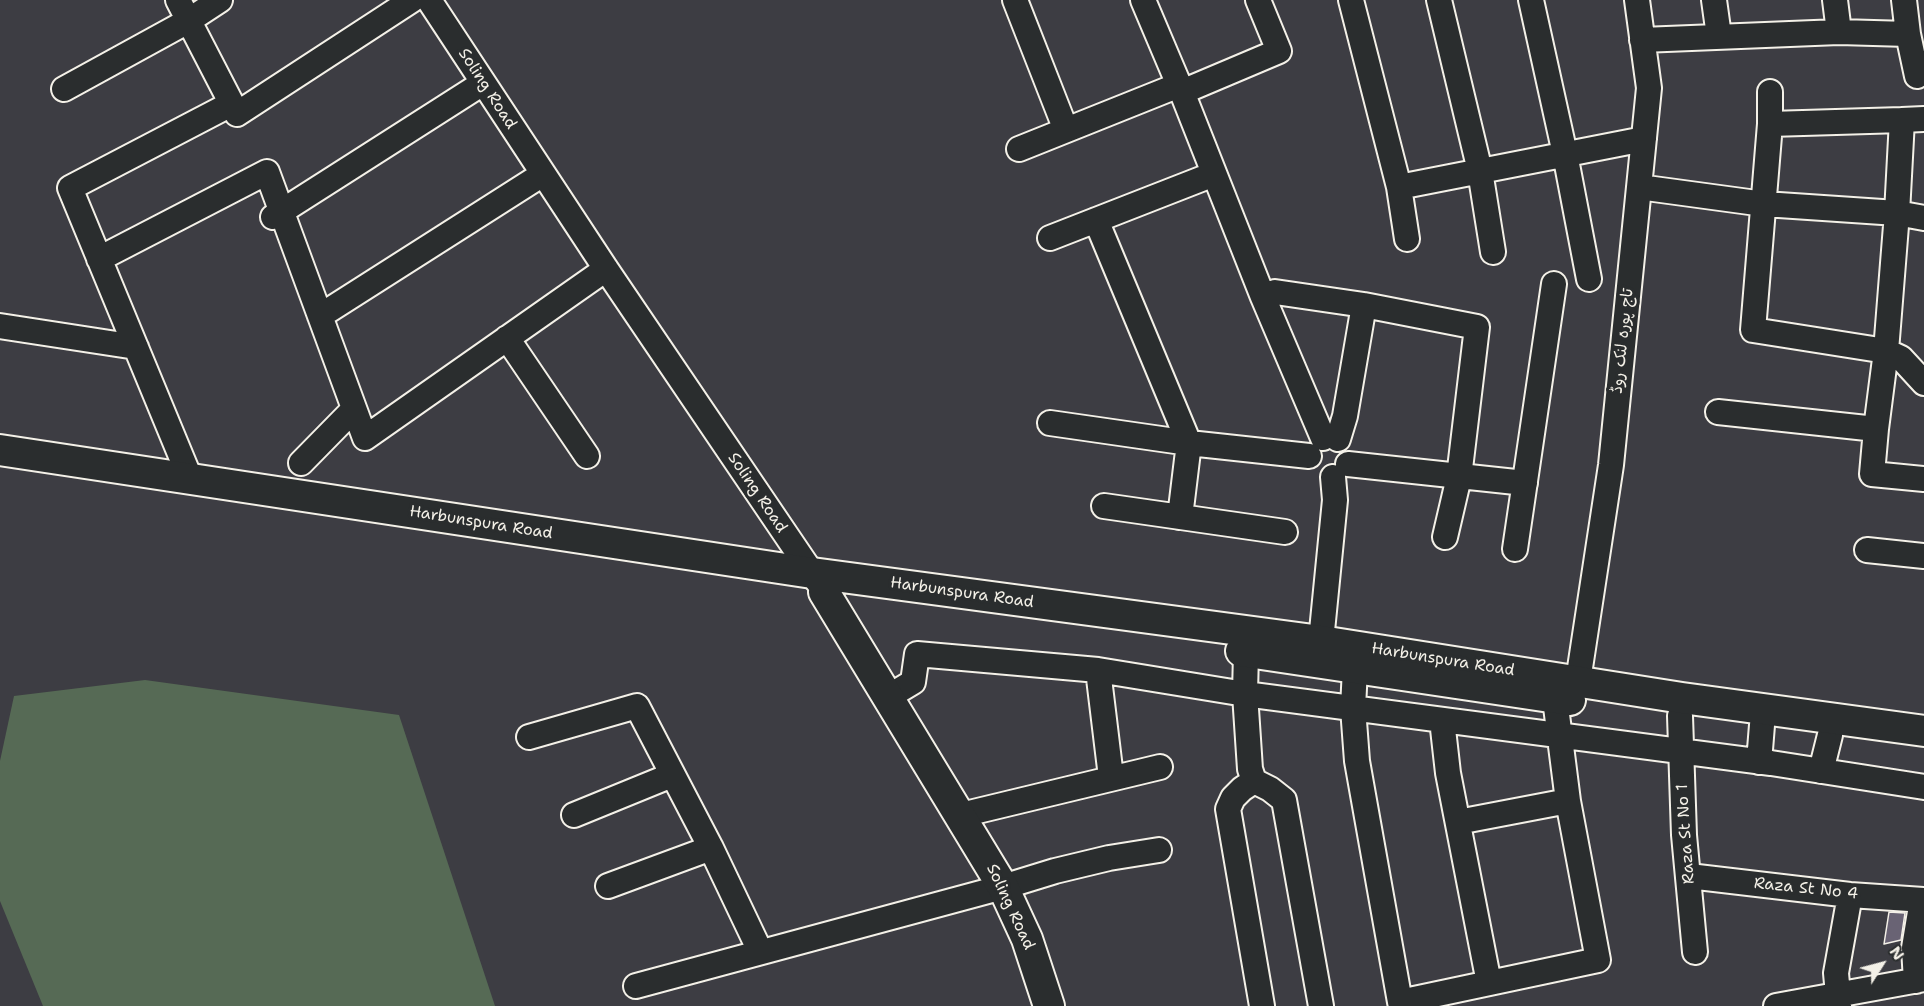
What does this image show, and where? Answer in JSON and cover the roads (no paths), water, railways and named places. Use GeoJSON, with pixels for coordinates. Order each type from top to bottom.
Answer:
{"type":"FeatureCollection","features":[{"type":"Feature","properties":{"kind":"main road","name":"Harbunspura Road"},"geometry":{"type":"LineString","coordinates":[[0,450],[190,478],[1246,652],[1496,690],[1566,690]]}},
{"type":"Feature","properties":{"kind":"main road","name":"Harbunspura Road"},"geometry":{"type":"LineString","coordinates":[[0,471],[818,582],[1321,641],[1566,690],[1681,707],[1924,731]]}},
{"type":"Feature","properties":{"kind":"main road","name":"Soling Road"},"geometry":{"type":"LineString","coordinates":[[818,582],[1003,887],[1027,939],[1049,1006]]}},
{"type":"Feature","properties":{"kind":"main road","name":"Harbunspura Road"},"geometry":{"type":"LineString","coordinates":[[1681,707],[1762,725],[1924,747]]}},
{"type":"Feature","properties":{"kind":"street"},"geometry":{"type":"LineString","coordinates":[[64,89],[183,10],[220,0]]}},
{"type":"Feature","properties":{"kind":"street"},"geometry":{"type":"LineString","coordinates":[[183,10],[235,113],[240,112],[412,0]]}},
{"type":"Feature","properties":{"kind":"street","name":"Soling Road"},"geometry":{"type":"LineString","coordinates":[[429,0],[606,269],[818,582]]}},
{"type":"Feature","properties":{"kind":"street"},"geometry":{"type":"LineString","coordinates":[[1015,0],[1066,130]]}},
{"type":"Feature","properties":{"kind":"street"},"geometry":{"type":"LineString","coordinates":[[1143,0],[1323,444]]}},
{"type":"Feature","properties":{"kind":"street"},"geometry":{"type":"LineString","coordinates":[[1019,149],[1279,51],[1258,0]]}},
{"type":"Feature","properties":{"kind":"street"},"geometry":{"type":"LineString","coordinates":[[1351,0],[1399,187],[1407,239]]}},
{"type":"Feature","properties":{"kind":"street"},"geometry":{"type":"LineString","coordinates":[[1439,0],[1480,171],[1493,252]]}},
{"type":"Feature","properties":{"kind":"street"},"geometry":{"type":"LineString","coordinates":[[1531,0],[1565,154],[1589,279]]}},
{"type":"Feature","properties":{"kind":"street","name":"تاج پورہ لنک روڈ"},"geometry":{"type":"LineString","coordinates":[[1489,983],[1598,960],[1568,801],[1559,735],[1611,465],[1649,88],[1637,0]]}},
{"type":"Feature","properties":{"kind":"street"},"geometry":{"type":"LineString","coordinates":[[1714,0],[1719,36]]}},
{"type":"Feature","properties":{"kind":"street"},"geometry":{"type":"LineString","coordinates":[[1835,0],[1839,32]]}},
{"type":"Feature","properties":{"kind":"street"},"geometry":{"type":"LineString","coordinates":[[1904,0],[1917,76]]}},
{"type":"Feature","properties":{"kind":"street"},"geometry":{"type":"LineString","coordinates":[[1642,39],[1839,32],[1908,34]]}},
{"type":"Feature","properties":{"kind":"street"},"geometry":{"type":"LineString","coordinates":[[277,214],[483,83]]}},
{"type":"Feature","properties":{"kind":"street"},"geometry":{"type":"LineString","coordinates":[[1770,92],[1770,124],[1753,330],[1886,351],[1901,358],[1924,383]]}},
{"type":"Feature","properties":{"kind":"street"},"geometry":{"type":"LineString","coordinates":[[190,478],[70,191],[72,186],[231,104]]}},
{"type":"Feature","properties":{"kind":"street"},"geometry":{"type":"LineString","coordinates":[[1770,124],[1913,119],[1897,213],[1886,351],[1872,474],[1924,479]]}},
{"type":"Feature","properties":{"kind":"street"},"geometry":{"type":"LineString","coordinates":[[1399,187],[1644,139]]}},
{"type":"Feature","properties":{"kind":"street"},"geometry":{"type":"LineString","coordinates":[[99,259],[267,172],[277,214],[320,316],[365,438],[606,269]]}},
{"type":"Feature","properties":{"kind":"street"},"geometry":{"type":"LineString","coordinates":[[320,316],[543,174]]}},
{"type":"Feature","properties":{"kind":"street"},"geometry":{"type":"LineString","coordinates":[[1050,238],[1214,174]]}},
{"type":"Feature","properties":{"kind":"street"},"geometry":{"type":"LineString","coordinates":[[1639,187],[1764,204],[1897,213],[1924,218]]}},
{"type":"Feature","properties":{"kind":"street"},"geometry":{"type":"LineString","coordinates":[[1096,220],[1189,443],[1180,517]]}},
{"type":"Feature","properties":{"kind":"street"},"geometry":{"type":"LineString","coordinates":[[1515,549],[1554,284]]}},
{"type":"Feature","properties":{"kind":"street"},"geometry":{"type":"LineString","coordinates":[[1263,297],[1275,292],[1364,304],[1477,327],[1459,477],[1445,537]]}},
{"type":"Feature","properties":{"kind":"street"},"geometry":{"type":"LineString","coordinates":[[1364,304],[1345,416],[1323,444],[1311,465],[1316,472],[1324,477],[1341,470],[1525,483]]}},
{"type":"Feature","properties":{"kind":"street"},"geometry":{"type":"LineString","coordinates":[[0,326],[136,347]]}},
{"type":"Feature","properties":{"kind":"street"},"geometry":{"type":"LineString","coordinates":[[507,338],[587,456]]}},
{"type":"Feature","properties":{"kind":"street"},"geometry":{"type":"LineString","coordinates":[[301,463],[354,409]]}},
{"type":"Feature","properties":{"kind":"street"},"geometry":{"type":"LineString","coordinates":[[1718,412],[1876,429]]}},
{"type":"Feature","properties":{"kind":"street"},"geometry":{"type":"LineString","coordinates":[[1050,423],[1189,443],[1346,445],[1350,458],[1341,470],[1335,500],[1321,641]]}},
{"type":"Feature","properties":{"kind":"street"},"geometry":{"type":"LineString","coordinates":[[1104,506],[1285,532]]}},
{"type":"Feature","properties":{"kind":"street"},"geometry":{"type":"LineString","coordinates":[[1867,550],[1924,556]]}},
{"type":"Feature","properties":{"kind":"street"},"geometry":{"type":"LineString","coordinates":[[1246,652],[1245,693],[1250,769],[1254,782],[1270,789],[1284,800],[1321,1006]]}},
{"type":"Feature","properties":{"kind":"street"},"geometry":{"type":"LineString","coordinates":[[888,697],[914,682],[917,654],[1098,670],[1245,693],[1682,751],[1924,787]]}},
{"type":"Feature","properties":{"kind":"street"},"geometry":{"type":"LineString","coordinates":[[1355,668],[1353,708],[1357,761],[1400,1002],[1489,983],[1448,773],[1442,720]]}},
{"type":"Feature","properties":{"kind":"street"},"geometry":{"type":"LineString","coordinates":[[1098,670],[1110,777]]}},
{"type":"Feature","properties":{"kind":"street"},"geometry":{"type":"LineString","coordinates":[[1490,726],[1496,690]]}},
{"type":"Feature","properties":{"kind":"street"},"geometry":{"type":"LineString","coordinates":[[529,737],[637,706],[711,848],[760,951]]}},
{"type":"Feature","properties":{"kind":"street","name":"Raza St No 1"},"geometry":{"type":"LineString","coordinates":[[1681,707],[1684,835],[1695,952]]}},
{"type":"Feature","properties":{"kind":"street"},"geometry":{"type":"LineString","coordinates":[[1759,762],[1762,725]]}},
{"type":"Feature","properties":{"kind":"street"},"geometry":{"type":"LineString","coordinates":[[1821,771],[1830,735]]}},
{"type":"Feature","properties":{"kind":"street"},"geometry":{"type":"LineString","coordinates":[[961,815],[1052,794],[1110,777],[1160,767]]}},
{"type":"Feature","properties":{"kind":"street"},"geometry":{"type":"LineString","coordinates":[[574,815],[672,775]]}},
{"type":"Feature","properties":{"kind":"street"},"geometry":{"type":"LineString","coordinates":[[1254,782],[1233,798],[1228,809],[1262,1006]]}},
{"type":"Feature","properties":{"kind":"street"},"geometry":{"type":"LineString","coordinates":[[1458,822],[1568,801]]}},
{"type":"Feature","properties":{"kind":"street"},"geometry":{"type":"LineString","coordinates":[[608,886],[711,848]]}},
{"type":"Feature","properties":{"kind":"street"},"geometry":{"type":"LineString","coordinates":[[636,986],[1055,871],[1109,858],[1159,850]]}},
{"type":"Feature","properties":{"kind":"street","name":"Raza St No 4"},"geometry":{"type":"LineString","coordinates":[[1689,876],[1850,895],[1923,900]]}},
{"type":"Feature","properties":{"kind":"street"},"geometry":{"type":"LineString","coordinates":[[1839,1001],[1836,973],[1850,895]]}},
{"type":"Feature","properties":{"kind":"street"},"geometry":{"type":"LineString","coordinates":[[1776,1006],[1839,1001],[1920,980],[1914,948],[1923,900]]}}]}
